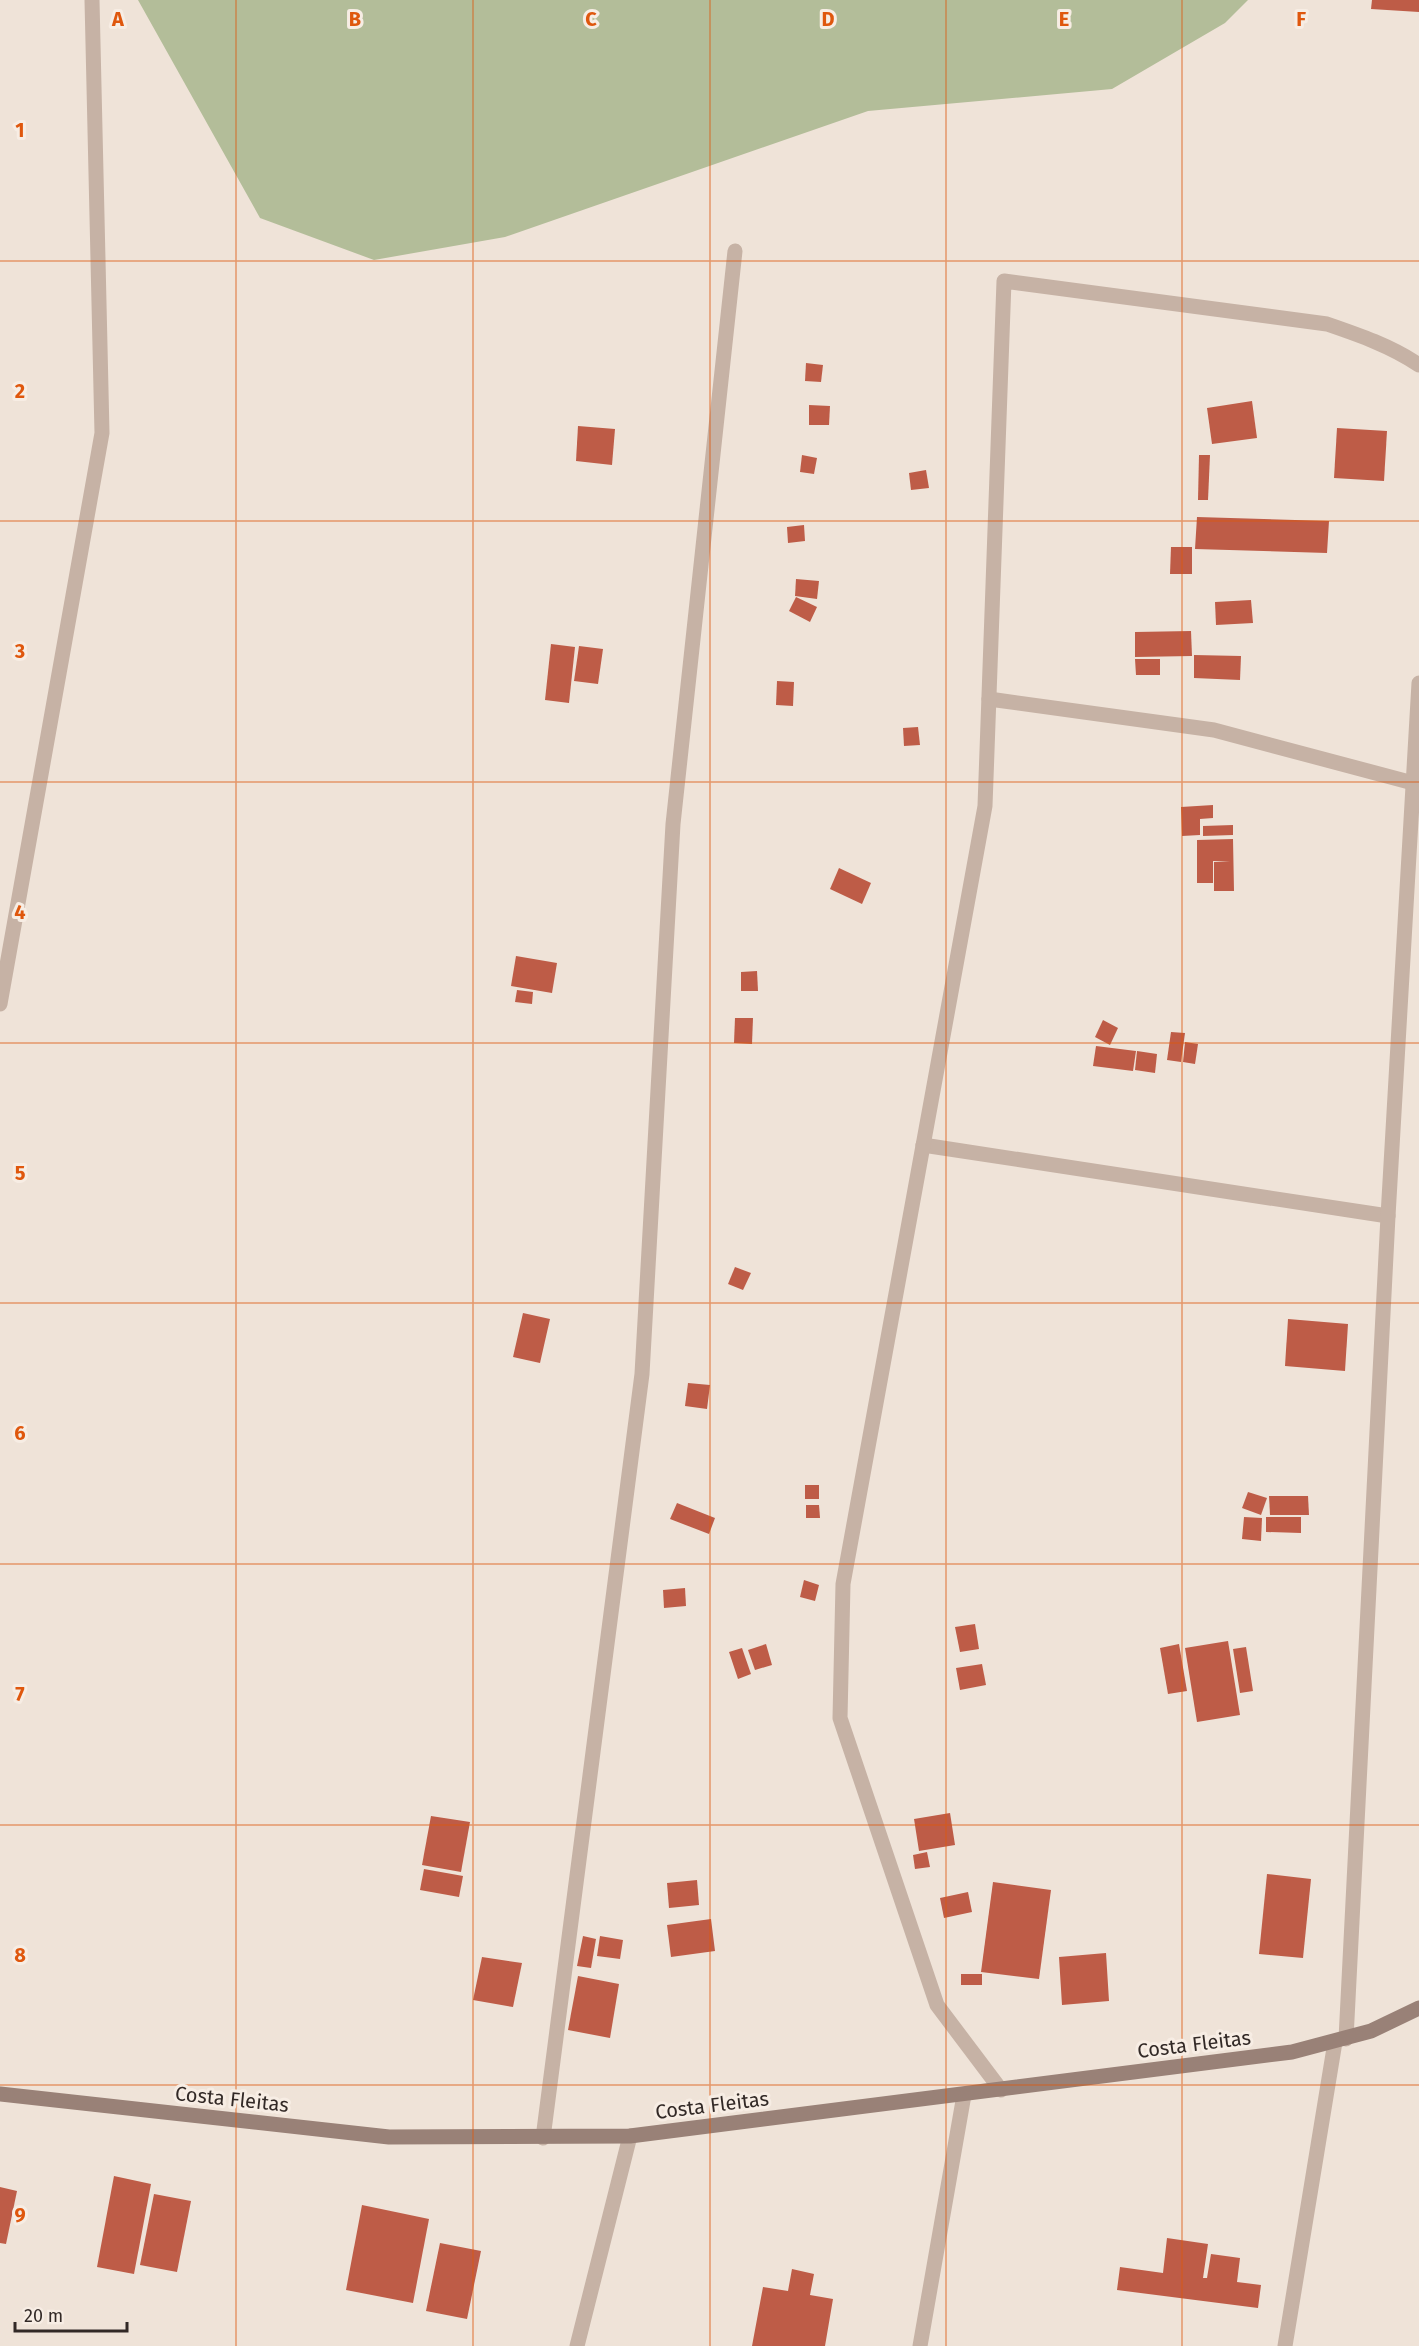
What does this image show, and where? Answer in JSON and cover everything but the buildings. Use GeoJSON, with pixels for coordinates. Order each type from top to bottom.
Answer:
{"type":"FeatureCollection","features":[{"type":"Feature","properties":{"kind":"main road","name":"Costa Fleitas"},"geometry":{"type":"LineString","coordinates":[[0,2094],[389,2137],[630,2136],[1292,2052],[1371,2031],[1419,2008]]}},
{"type":"Feature","properties":{"kind":"street"},"geometry":{"type":"LineString","coordinates":[[0,1004],[102,433],[92,0]]}},
{"type":"Feature","properties":{"kind":"street"},"geometry":{"type":"LineString","coordinates":[[543,2138],[642,1374],[673,824],[735,251]]}},
{"type":"Feature","properties":{"kind":"street"},"geometry":{"type":"LineString","coordinates":[[1001,2090],[937,2005],[840,1718],[843,1584],[985,806],[1004,281],[1327,324],[1404,354],[1419,365]]}},
{"type":"Feature","properties":{"kind":"street"},"geometry":{"type":"LineString","coordinates":[[1285,2346],[1341,2040],[1388,1216],[1412,916],[1413,783],[1419,683]]}},
{"type":"Feature","properties":{"kind":"street"},"geometry":{"type":"LineString","coordinates":[[989,699],[1214,730],[1413,783]]}},
{"type":"Feature","properties":{"kind":"street"},"geometry":{"type":"LineString","coordinates":[[923,1145],[1388,1216]]}},
{"type":"Feature","properties":{"kind":"street"},"geometry":{"type":"LineString","coordinates":[[920,2346],[964,2095]]}},
{"type":"Feature","properties":{"kind":"street"},"geometry":{"type":"LineString","coordinates":[[577,2346],[630,2136]]}},
{"type":"Feature","properties":{"kind":"green space"},"geometry":{"type":"Polygon","coordinates":[[[138,0],[1248,0],[1225,23],[1112,89],[868,111],[505,237],[374,260],[260,218],[138,0]]]}}]}
